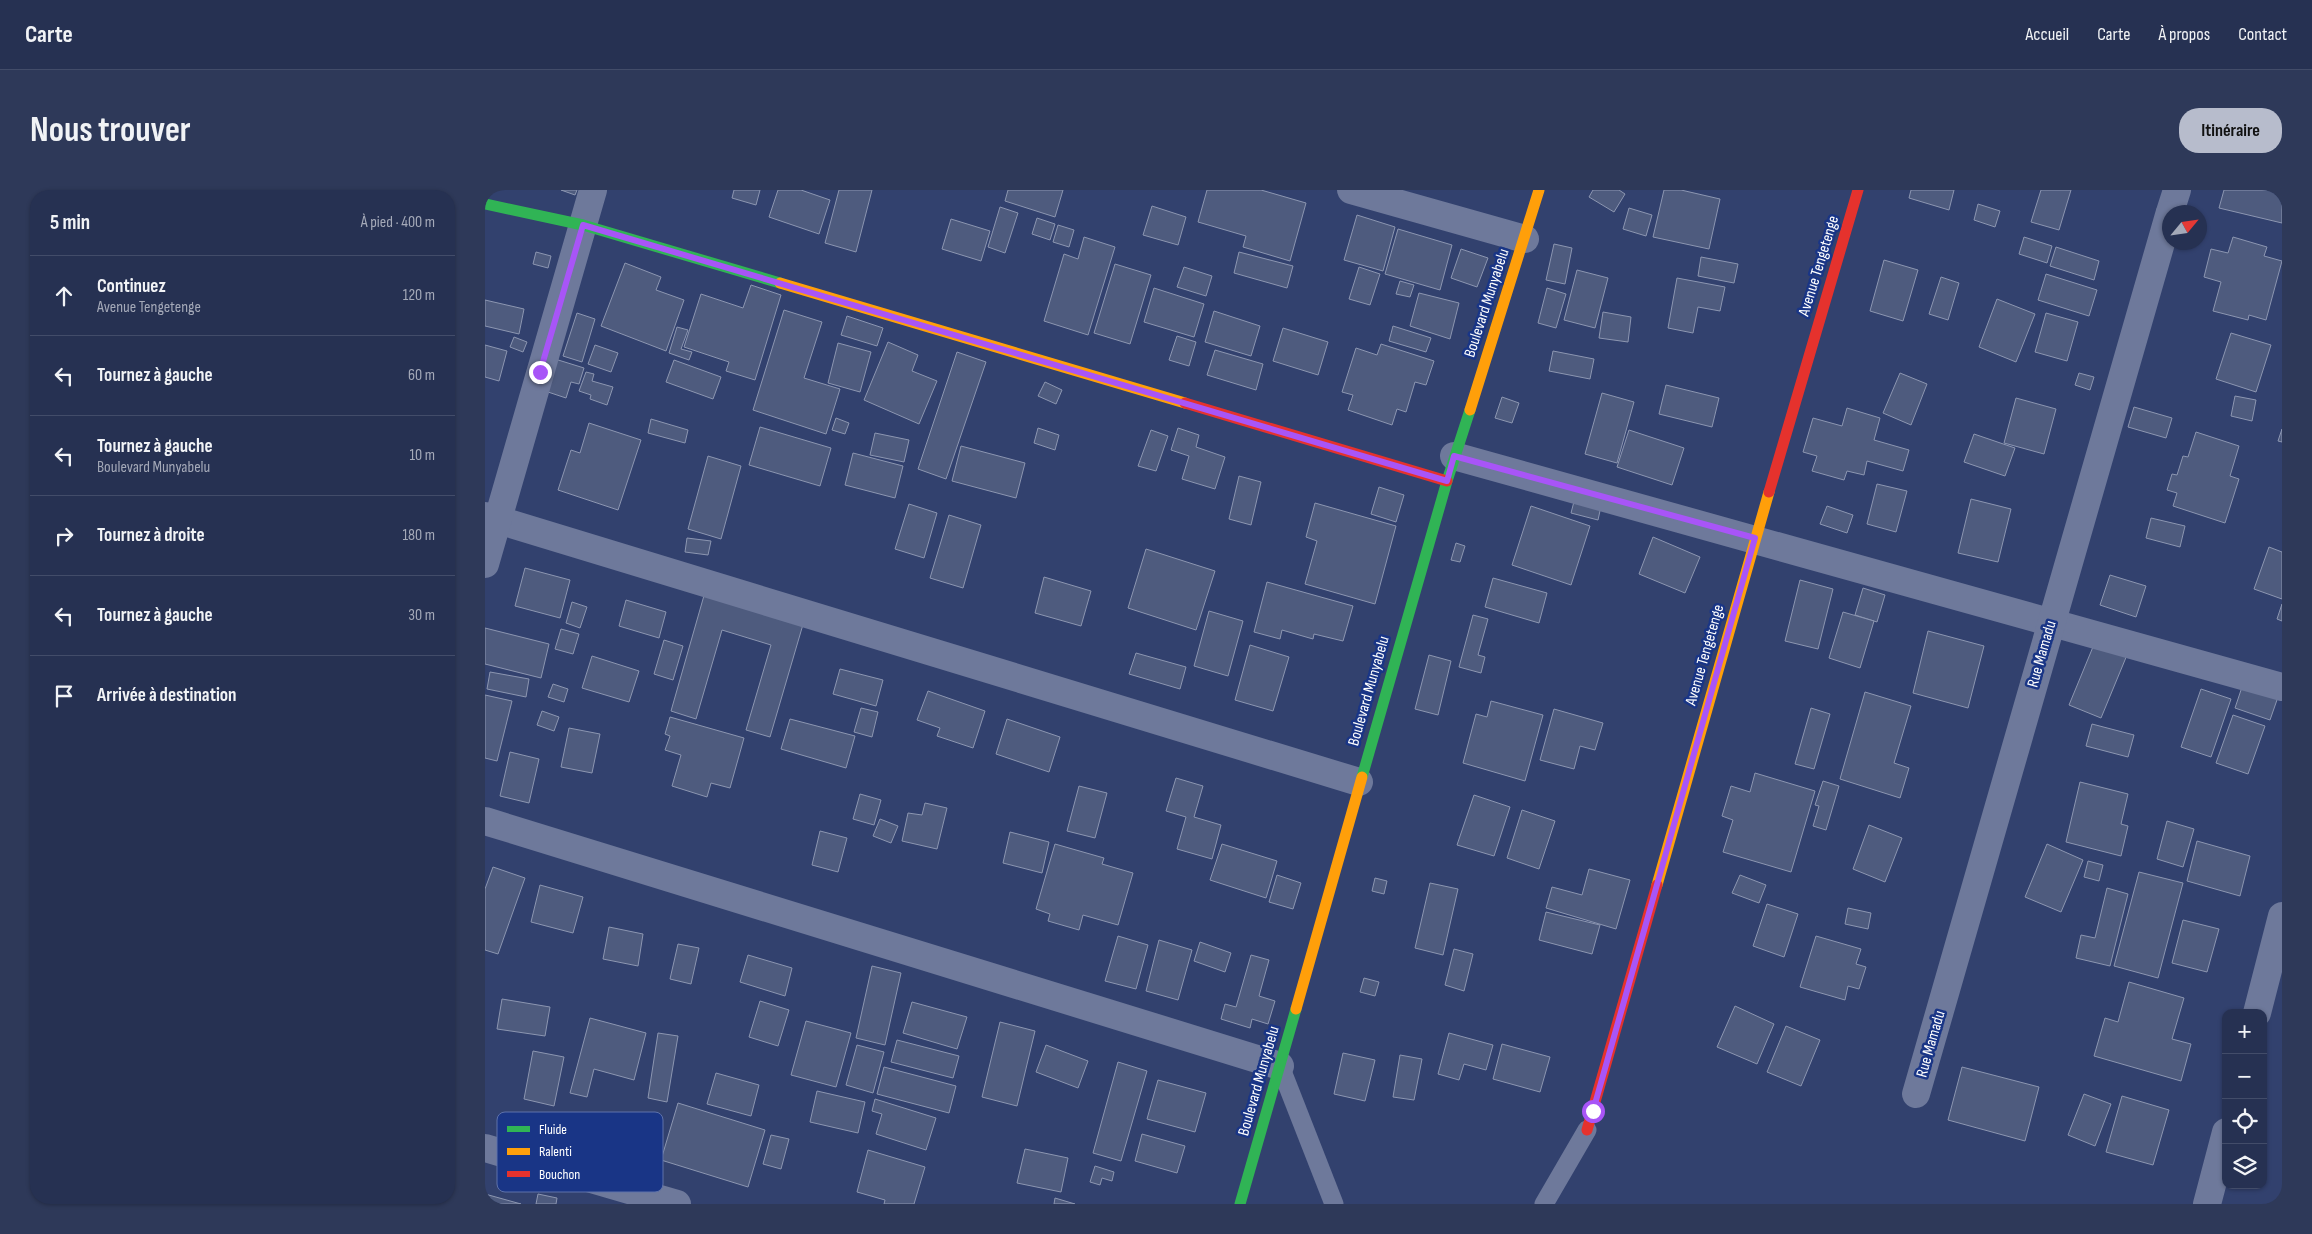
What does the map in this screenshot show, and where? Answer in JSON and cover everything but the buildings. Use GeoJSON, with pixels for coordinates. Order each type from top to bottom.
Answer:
{"type":"FeatureCollection","features":[{"type":"Feature","properties":{"kind":"street"},"geometry":{"type":"LineString","coordinates":[[485,564],[491,518],[593,190]]}},
{"type":"Feature","properties":{"kind":"street"},"geometry":{"type":"LineString","coordinates":[[1351,190],[1525,239]]}},
{"type":"Feature","properties":{"kind":"street","name":"Boulevard Munyabelu"},"geometry":{"type":"LineString","coordinates":[[1240,1204],[1359,782],[1451,469],[1539,190]]}},
{"type":"Feature","properties":{"kind":"street","name":"Avenue Tengetenge"},"geometry":{"type":"LineString","coordinates":[[1587,1130],[1755,538],[1858,190]]}},
{"type":"Feature","properties":{"kind":"street","name":"Rue Mamadu"},"geometry":{"type":"LineString","coordinates":[[2173,205],[2177,190]]}},
{"type":"Feature","properties":{"kind":"street"},"geometry":{"type":"LineString","coordinates":[[485,204],[583,225],[1451,469],[1755,538],[2051,624],[2282,687]]}},
{"type":"Feature","properties":{"kind":"street","name":"Rue Mamadu"},"geometry":{"type":"LineString","coordinates":[[1916,1094],[2162,242]]}},
{"type":"Feature","properties":{"kind":"street"},"geometry":{"type":"LineString","coordinates":[[491,518],[1359,782]]}},
{"type":"Feature","properties":{"kind":"street"},"geometry":{"type":"LineString","coordinates":[[485,821],[1280,1066]]}},
{"type":"Feature","properties":{"kind":"street"},"geometry":{"type":"LineString","coordinates":[[2258,1009],[2282,916]]}},
{"type":"Feature","properties":{"kind":"street"},"geometry":{"type":"LineString","coordinates":[[2207,1204],[2223,1144]]}},
{"type":"Feature","properties":{"kind":"street"},"geometry":{"type":"LineString","coordinates":[[636,1192],[677,1204]]}},
{"type":"Feature","properties":{"kind":"lane"},"geometry":{"type":"LineString","coordinates":[[1280,1066],[1334,1204]]}},
{"type":"Feature","properties":{"kind":"lane"},"geometry":{"type":"LineString","coordinates":[[1544,1204],[1587,1130]]}},
{"type":"Feature","properties":{"kind":"traffic: fast"},"geometry":{"type":"LineString","coordinates":[[485,204],[583,225],[780,283]]}},
{"type":"Feature","properties":{"kind":"traffic: fast"},"geometry":{"type":"LineString","coordinates":[[1362,777],[1447,481],[1470,410]]}},
{"type":"Feature","properties":{"kind":"traffic: fast"},"geometry":{"type":"LineString","coordinates":[[1240,1204],[1296,1009]]}},
{"type":"Feature","properties":{"kind":"traffic: slow"},"geometry":{"type":"LineString","coordinates":[[1470,410],[1539,190]]}},
{"type":"Feature","properties":{"kind":"traffic: slow"},"geometry":{"type":"LineString","coordinates":[[780,283],[1185,403]]}},
{"type":"Feature","properties":{"kind":"traffic: slow"},"geometry":{"type":"LineString","coordinates":[[1657,885],[1769,492]]}},
{"type":"Feature","properties":{"kind":"traffic: slow"},"geometry":{"type":"LineString","coordinates":[[1296,1009],[1362,777]]}},
{"type":"Feature","properties":{"kind":"traffic: jam"},"geometry":{"type":"LineString","coordinates":[[1769,492],[1858,190]]}},
{"type":"Feature","properties":{"kind":"traffic: jam"},"geometry":{"type":"LineString","coordinates":[[1185,403],[1447,481]]}},
{"type":"Feature","properties":{"kind":"traffic: jam"},"geometry":{"type":"LineString","coordinates":[[1587,1130],[1657,885]]}},
{"type":"Feature","properties":{"kind":"route"},"geometry":{"type":"LineString","coordinates":[[540,372],[583,225],[1447,481],[1454,456],[1755,538],[1593,1111]]}}]}
